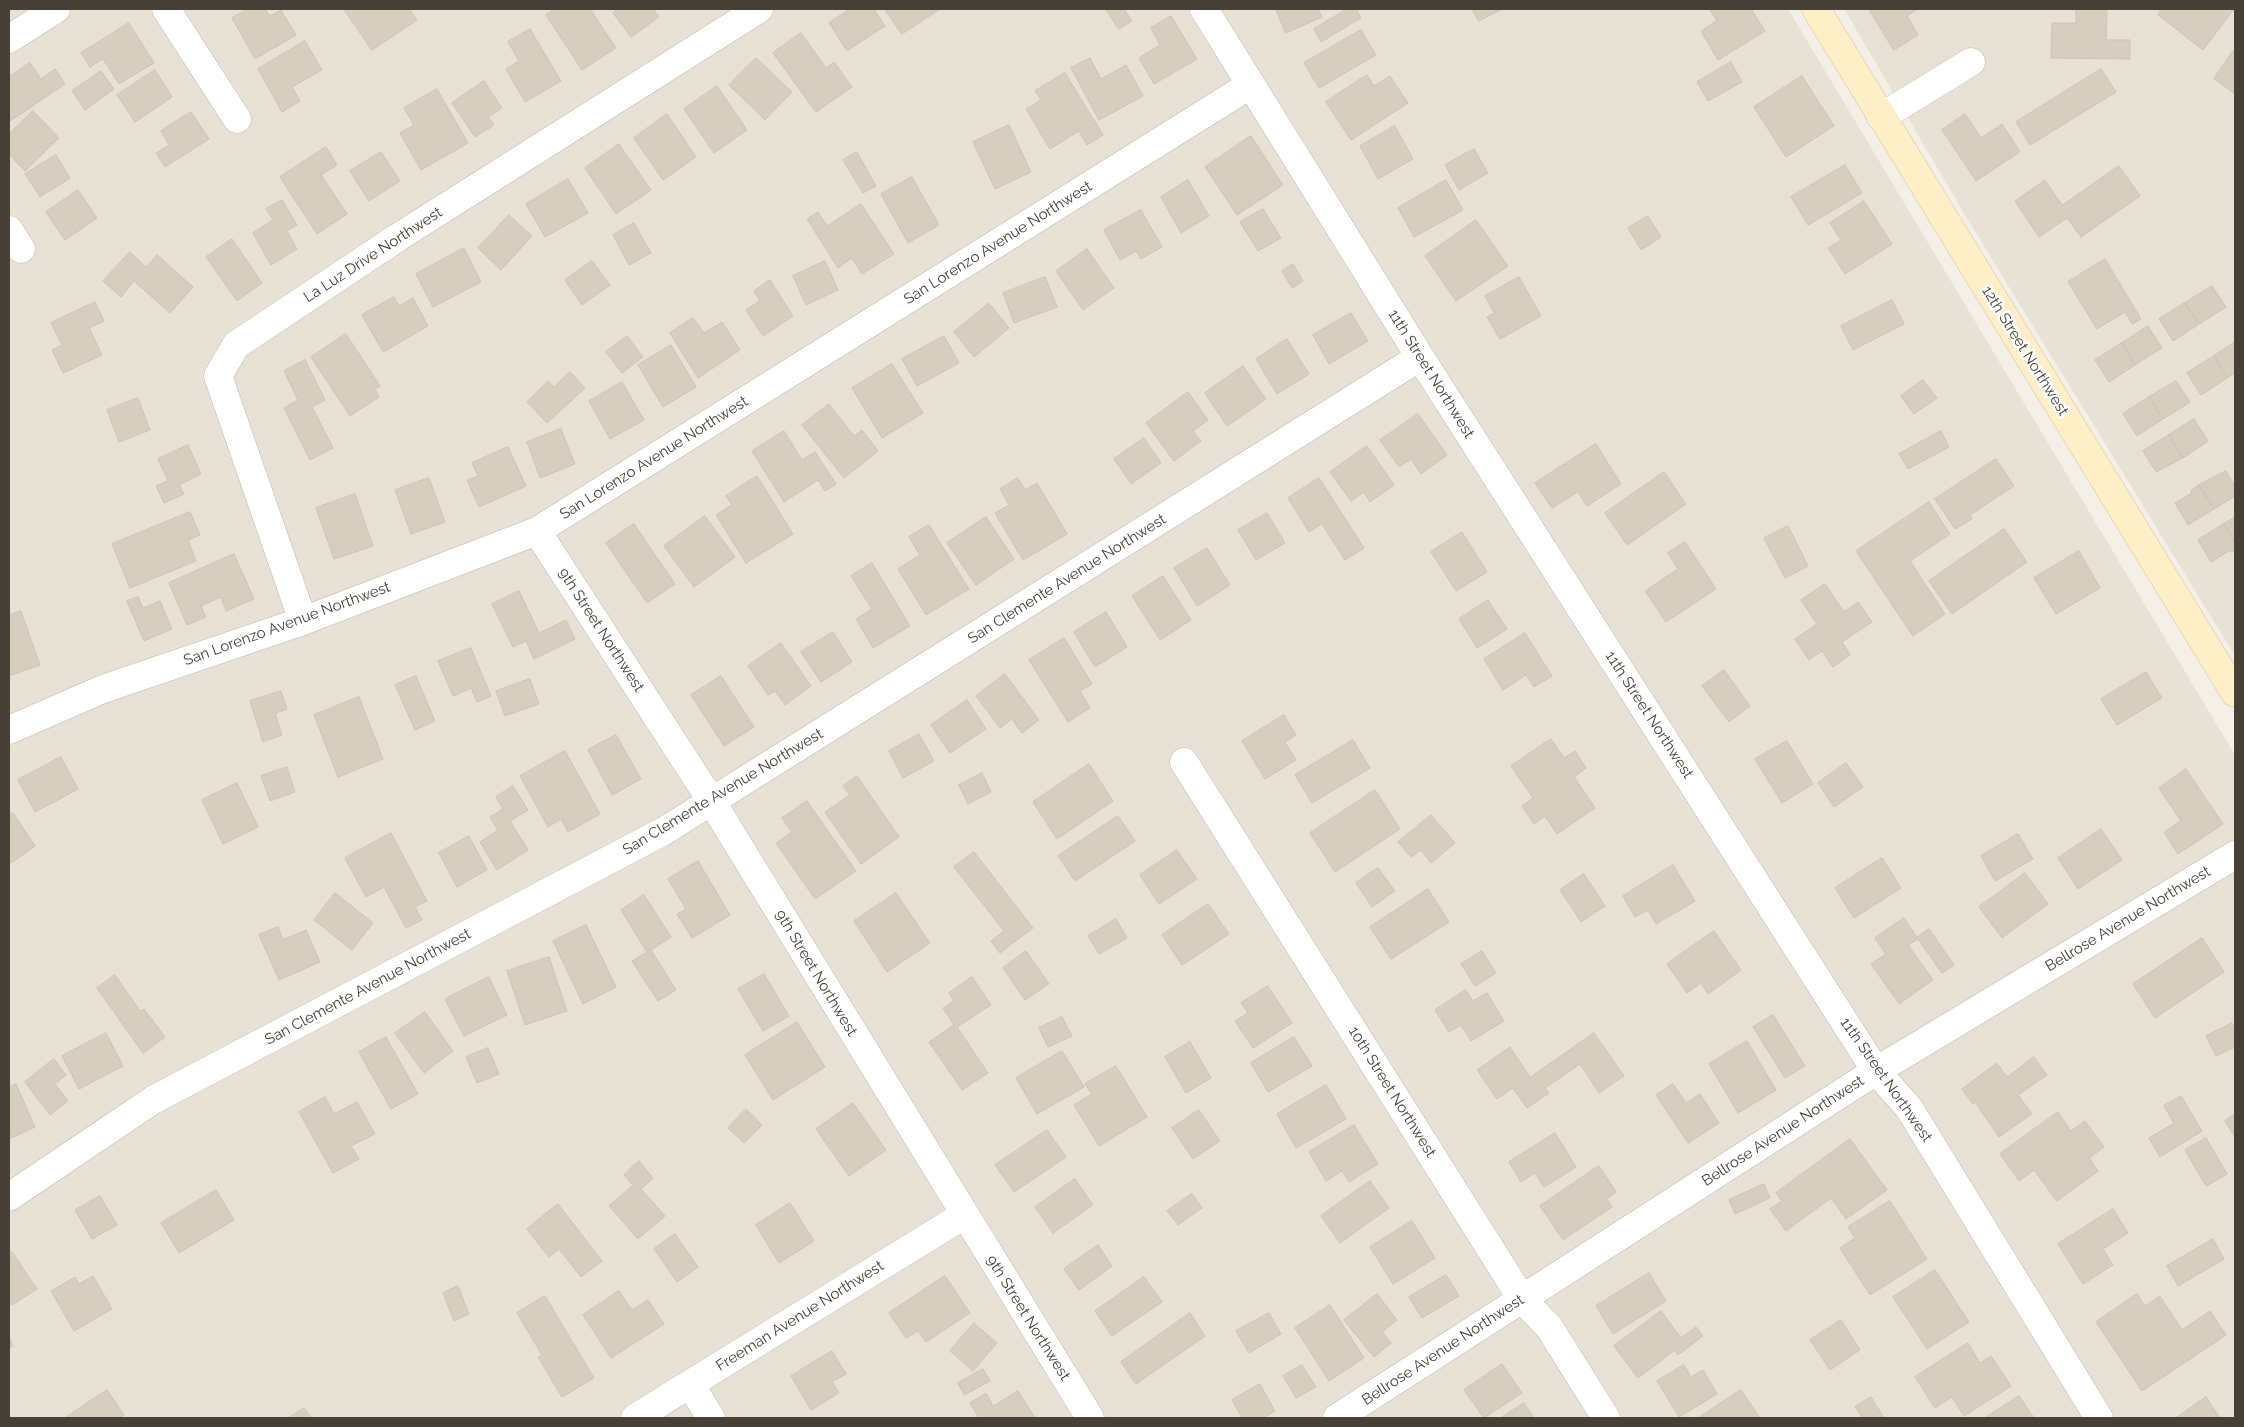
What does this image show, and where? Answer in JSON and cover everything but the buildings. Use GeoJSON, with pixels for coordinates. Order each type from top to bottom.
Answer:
{"type":"FeatureCollection","features":[{"type":"Feature","properties":{"kind":"street"},"geometry":{"type":"LineString","coordinates":[[9,39],[56,9]]}},
{"type":"Feature","properties":{"kind":"street"},"geometry":{"type":"LineString","coordinates":[[166,9],[237,119]]}},
{"type":"Feature","properties":{"kind":"street","name":"La Luz Drive Northwest"},"geometry":{"type":"LineString","coordinates":[[303,621],[218,376],[236,344],[409,231],[759,9]]}},
{"type":"Feature","properties":{"kind":"street","name":"11th Street Northwest"},"geometry":{"type":"LineString","coordinates":[[1204,9],[1420,357],[1876,1071],[1909,1108],[2099,1418]]}},
{"type":"Feature","properties":{"kind":"street","name":"12th Street Northwest"},"geometry":{"type":"LineString","coordinates":[[1816,9],[2235,693]]}},
{"type":"Feature","properties":{"kind":"street"},"geometry":{"type":"LineString","coordinates":[[1882,117],[1970,62]]}},
{"type":"Feature","properties":{"kind":"street","name":"San Lorenzo Avenue Northwest"},"geometry":{"type":"LineString","coordinates":[[9,730],[103,688],[303,621],[538,531],[1250,85]]}},
{"type":"Feature","properties":{"kind":"street","name":"San Clemente Avenue Northwest"},"geometry":{"type":"LineString","coordinates":[[9,1197],[153,1100],[664,831],[1420,357]]}},
{"type":"Feature","properties":{"kind":"street","name":"9th Street Northwest"},"geometry":{"type":"LineString","coordinates":[[538,531],[712,802],[1090,1418]]}},
{"type":"Feature","properties":{"kind":"street","name":"10th Street Northwest"},"geometry":{"type":"LineString","coordinates":[[1184,762],[1522,1299],[1549,1327],[1606,1418]]}},
{"type":"Feature","properties":{"kind":"street","name":"Bellrose Avenue Northwest"},"geometry":{"type":"LineString","coordinates":[[1338,1418],[1876,1071],[2235,855]]}},
{"type":"Feature","properties":{"kind":"street","name":"Freeman Avenue Northwest"},"geometry":{"type":"LineString","coordinates":[[635,1418],[964,1215]]}},
{"type":"Feature","properties":{"kind":"street"},"geometry":{"type":"LineString","coordinates":[[690,1384],[711,1418]]}},
{"type":"Feature","properties":{"kind":"shaded area"},"geometry":{"type":"Polygon","coordinates":[[[9,9],[1788,9],[2235,755],[2235,1418],[9,1418],[9,9]]]}},
{"type":"Feature","properties":{"kind":"shaded area"},"geometry":{"type":"Polygon","coordinates":[[[1844,9],[2235,9],[2235,656],[1968,220],[1844,9]]]}}]}
